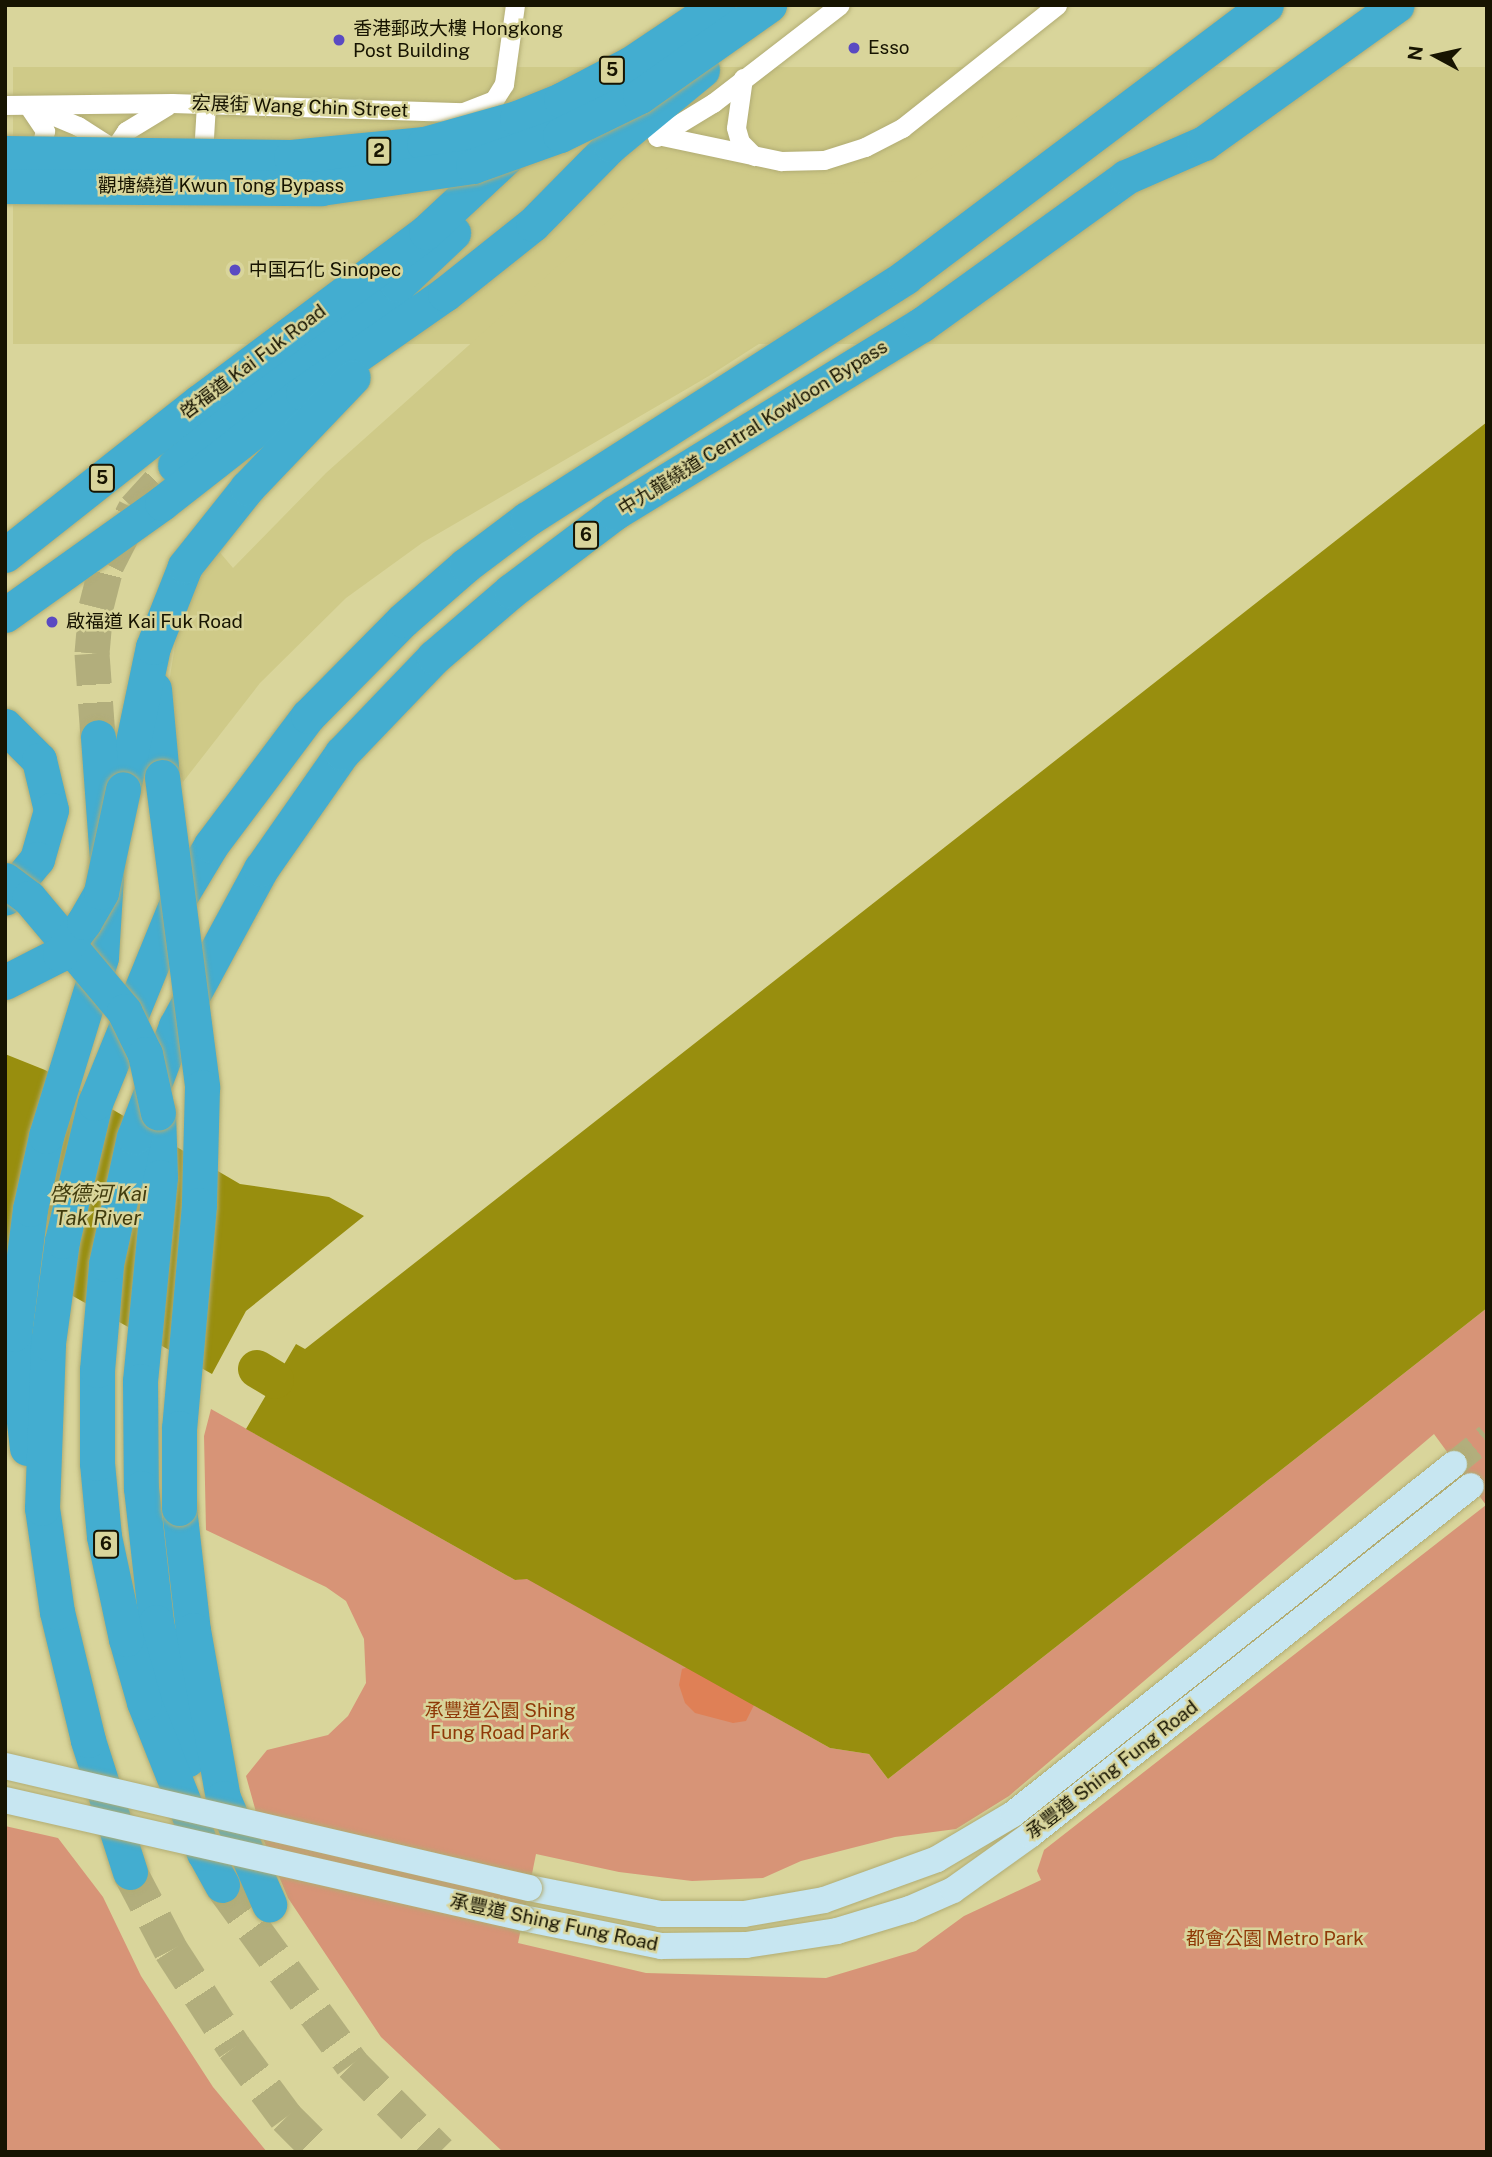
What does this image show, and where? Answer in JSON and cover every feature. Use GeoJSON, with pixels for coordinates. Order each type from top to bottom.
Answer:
{"type":"FeatureCollection","features":[{"type":"Feature","properties":{"kind":"highway","name":"啓福道 Kai Fuk Road"},"geometry":{"type":"LineString","coordinates":[[5,555],[199,402],[426,232],[532,134],[692,5]]}},
{"type":"Feature","properties":{"kind":"highway","name":"觀塘繞道 Kwun Tong Bypass"},"geometry":{"type":"LineString","coordinates":[[5,153],[291,157],[424,144],[517,118],[561,100],[630,64],[718,5]]}},
{"type":"Feature","properties":{"kind":"highway","name":"觀塘繞道 Kwun Tong Bypass"},"geometry":{"type":"LineString","coordinates":[[13,189],[321,188],[473,166],[560,135],[640,96],[769,5]]}},
{"type":"Feature","properties":{"kind":"highway"},"geometry":{"type":"LineString","coordinates":[[5,615],[162,503],[303,393],[400,329],[533,224],[611,145],[785,5]]}},
{"type":"Feature","properties":{"kind":"highway","name":"6"},"geometry":{"type":"LineString","coordinates":[[130,1872],[72,1681],[41,1508],[47,1351],[76,1169],[95,1103],[134,1002],[178,900],[211,845],[308,716],[403,620],[527,519],[905,277],[1266,5]]}},
{"type":"Feature","properties":{"kind":"highway","name":"中九龍繞道 Central Kowloon Bypass"},"geometry":{"type":"LineString","coordinates":[[103,969],[145,1054],[158,1113],[160,1177],[140,1381],[141,1488],[156,1622],[173,1703],[222,1885],[204,1853],[144,1702],[126,1639],[104,1536],[97,1463],[97,1382],[103,1289],[115,1206],[134,1137],[176,1026],[228,927],[307,798],[342,753],[434,657],[511,591],[614,513],[921,325],[1126,177],[1204,143],[1397,5]]}},
{"type":"Feature","properties":{"kind":"highway"},"geometry":{"type":"LineString","coordinates":[[175,465],[441,248],[532,134]]}},
{"type":"Feature","properties":{"kind":"highway"},"geometry":{"type":"LineString","coordinates":[[5,982],[61,954],[84,922],[104,879],[153,647],[185,566],[247,488],[400,329]]}},
{"type":"Feature","properties":{"kind":"highway"},"geometry":{"type":"LineString","coordinates":[[153,647],[162,777],[202,1087],[200,1205],[179,1428],[179,1508],[193,1630],[222,1798],[270,1904]]}},
{"type":"Feature","properties":{"kind":"highway"},"geometry":{"type":"LineString","coordinates":[[5,726],[39,761],[51,810],[37,859],[5,898]]}},
{"type":"Feature","properties":{"kind":"highway"},"geometry":{"type":"LineString","coordinates":[[41,1508],[26,1442],[14,1334],[30,1209],[46,1136],[103,969],[107,860],[98,737]]}},
{"type":"Feature","properties":{"kind":"highway"},"geometry":{"type":"LineString","coordinates":[[5,880],[29,898],[103,969]]}},
{"type":"Feature","properties":{"kind":"highway"},"geometry":{"type":"LineString","coordinates":[[5,911],[103,969]]}},
{"type":"Feature","properties":{"kind":"highway"},"geometry":{"type":"LineString","coordinates":[[5,1396],[41,1508]]}},
{"type":"Feature","properties":{"kind":"main road","name":"承豐道 Shing Fung Road"},"geometry":{"type":"LineString","coordinates":[[5,1766],[529,1888],[660,1914],[744,1914],[824,1900],[937,1859],[1013,1814],[1454,1464]]}},
{"type":"Feature","properties":{"kind":"main road","name":"承豐道 Shing Fung Road"},"geometry":{"type":"LineString","coordinates":[[5,1800],[523,1918],[661,1946],[746,1945],[837,1931],[942,1895],[1020,1842],[1471,1486]]}},
{"type":"Feature","properties":{"kind":"street","name":"宏展街 Wang Chin Street"},"geometry":{"type":"LineString","coordinates":[[5,104],[172,103],[463,112],[494,100],[509,69],[514,5]]}},
{"type":"Feature","properties":{"kind":"street"},"geometry":{"type":"LineString","coordinates":[[662,136],[840,5]]}},
{"type":"Feature","properties":{"kind":"street"},"geometry":{"type":"LineString","coordinates":[[611,145],[662,136],[781,161],[824,160],[865,147],[902,128],[1057,5]]}},
{"type":"Feature","properties":{"kind":"street"},"geometry":{"type":"LineString","coordinates":[[743,78],[736,128],[740,142],[754,156]]}},
{"type":"Feature","properties":{"kind":"street"},"geometry":{"type":"LineString","coordinates":[[25,105],[36,112],[45,131],[13,189],[111,193],[114,149],[126,131],[172,103]]}},
{"type":"Feature","properties":{"kind":"street"},"geometry":{"type":"LineString","coordinates":[[206,104],[203,154],[218,164],[339,166],[374,156],[429,111]]}},
{"type":"Feature","properties":{"kind":"street"},"geometry":{"type":"LineString","coordinates":[[25,105],[78,125],[114,149]]}},
{"type":"Feature","properties":{"kind":"shaded area"},"geometry":{"type":"Polygon","coordinates":[[[13,67],[1487,67],[1487,344],[13,344],[13,67]]]}},
{"type":"Feature","properties":{"kind":"shaded area"},"geometry":{"type":"Polygon","coordinates":[[[1019,115],[1049,158],[709,376],[422,543],[346,598],[260,683],[183,782],[168,725],[167,695],[182,602],[212,543],[233,568],[326,473],[673,163],[813,184],[910,181],[1019,115]]]}},
{"type":"Feature","properties":{"kind":"shaded area"},"geometry":{"type":"Polygon","coordinates":[[[694,1665],[755,1703],[746,1721],[733,1723],[695,1713],[685,1703],[679,1685],[682,1669],[694,1665]]]}},
{"type":"Feature","properties":{"kind":"green space"},"geometry":{"type":"Polygon","coordinates":[[[1487,1308],[1487,2152],[503,2152],[381,2037],[288,1898],[264,1841],[246,1776],[267,1750],[328,1735],[348,1716],[366,1683],[364,1639],[346,1601],[326,1587],[206,1530],[204,1436],[211,1409],[515,1580],[527,1578],[830,1748],[869,1754],[888,1779],[1487,1308]],[[1434,1434],[1009,1796],[956,1829],[895,1837],[801,1861],[763,1878],[692,1881],[619,1872],[536,1854],[518,1943],[646,1973],[826,1978],[916,1951],[964,1916],[1041,1880],[1037,1871],[1044,1850],[1486,1505],[1434,1434]]]}},
{"type":"Feature","properties":{"kind":"green space"},"geometry":{"type":"Polygon","coordinates":[[[5,1826],[58,1838],[103,1897],[141,1976],[213,2087],[267,2152],[5,2152],[5,1826]]]}},
{"type":"Feature","properties":{"kind":"water"},"geometry":{"type":"Polygon","coordinates":[[[1487,422],[1487,1308],[888,1779],[869,1754],[830,1748],[527,1579],[515,1580],[246,1429],[296,1344],[305,1349],[1487,422]]]}},
{"type":"Feature","properties":{"kind":"water","name":"啓德河 Kai Tak River"},"geometry":{"type":"Polygon","coordinates":[[[5,1054],[45,1070],[240,1184],[329,1197],[364,1216],[246,1311],[212,1374],[5,1258],[5,1054]]]}},
{"type":"Feature","properties":{"kind":"waterway","name":"啓德河 Kai Tak River"},"geometry":{"type":"LineString","coordinates":[[257,1369],[275,1380]]}},
{"type":"Feature","properties":{"kind":"tunnel"},"geometry":{"type":"LineString","coordinates":[[98,737],[92,653],[96,607],[107,564],[135,509],[175,465]]}},
{"type":"Feature","properties":{"kind":"tunnel"},"geometry":{"type":"LineString","coordinates":[[1454,1464],[1487,1437]]}},
{"type":"Feature","properties":{"kind":"tunnel"},"geometry":{"type":"LineString","coordinates":[[130,1872],[171,1950],[234,2047],[286,2117],[321,2152]]}},
{"type":"Feature","properties":{"kind":"tunnel"},"geometry":{"type":"LineString","coordinates":[[222,1885],[352,2064],[439,2152]]}},
{"type":"Feature","properties":{"kind":"place","name":"香港郵政大樓 Hongkong Post Building"},"geometry":{"type":"Point","coordinates":[339,40]}},
{"type":"Feature","properties":{"kind":"place","name":"Esso"},"geometry":{"type":"Point","coordinates":[854,48]}},
{"type":"Feature","properties":{"kind":"place","name":"中国石化 Sinopec"},"geometry":{"type":"Point","coordinates":[235,270]}},
{"type":"Feature","properties":{"kind":"place","name":"啟福道 Kai Fuk Road"},"geometry":{"type":"Point","coordinates":[52,622]}},
{"type":"Feature","properties":{"kind":"park label","name":"承豐道公園 Shing Fung Road Park"},"geometry":{"type":"Point","coordinates":[500,1722]}},
{"type":"Feature","properties":{"kind":"park label","name":"都會公園 Metro Park"},"geometry":{"type":"Point","coordinates":[1275,1939]}}]}
